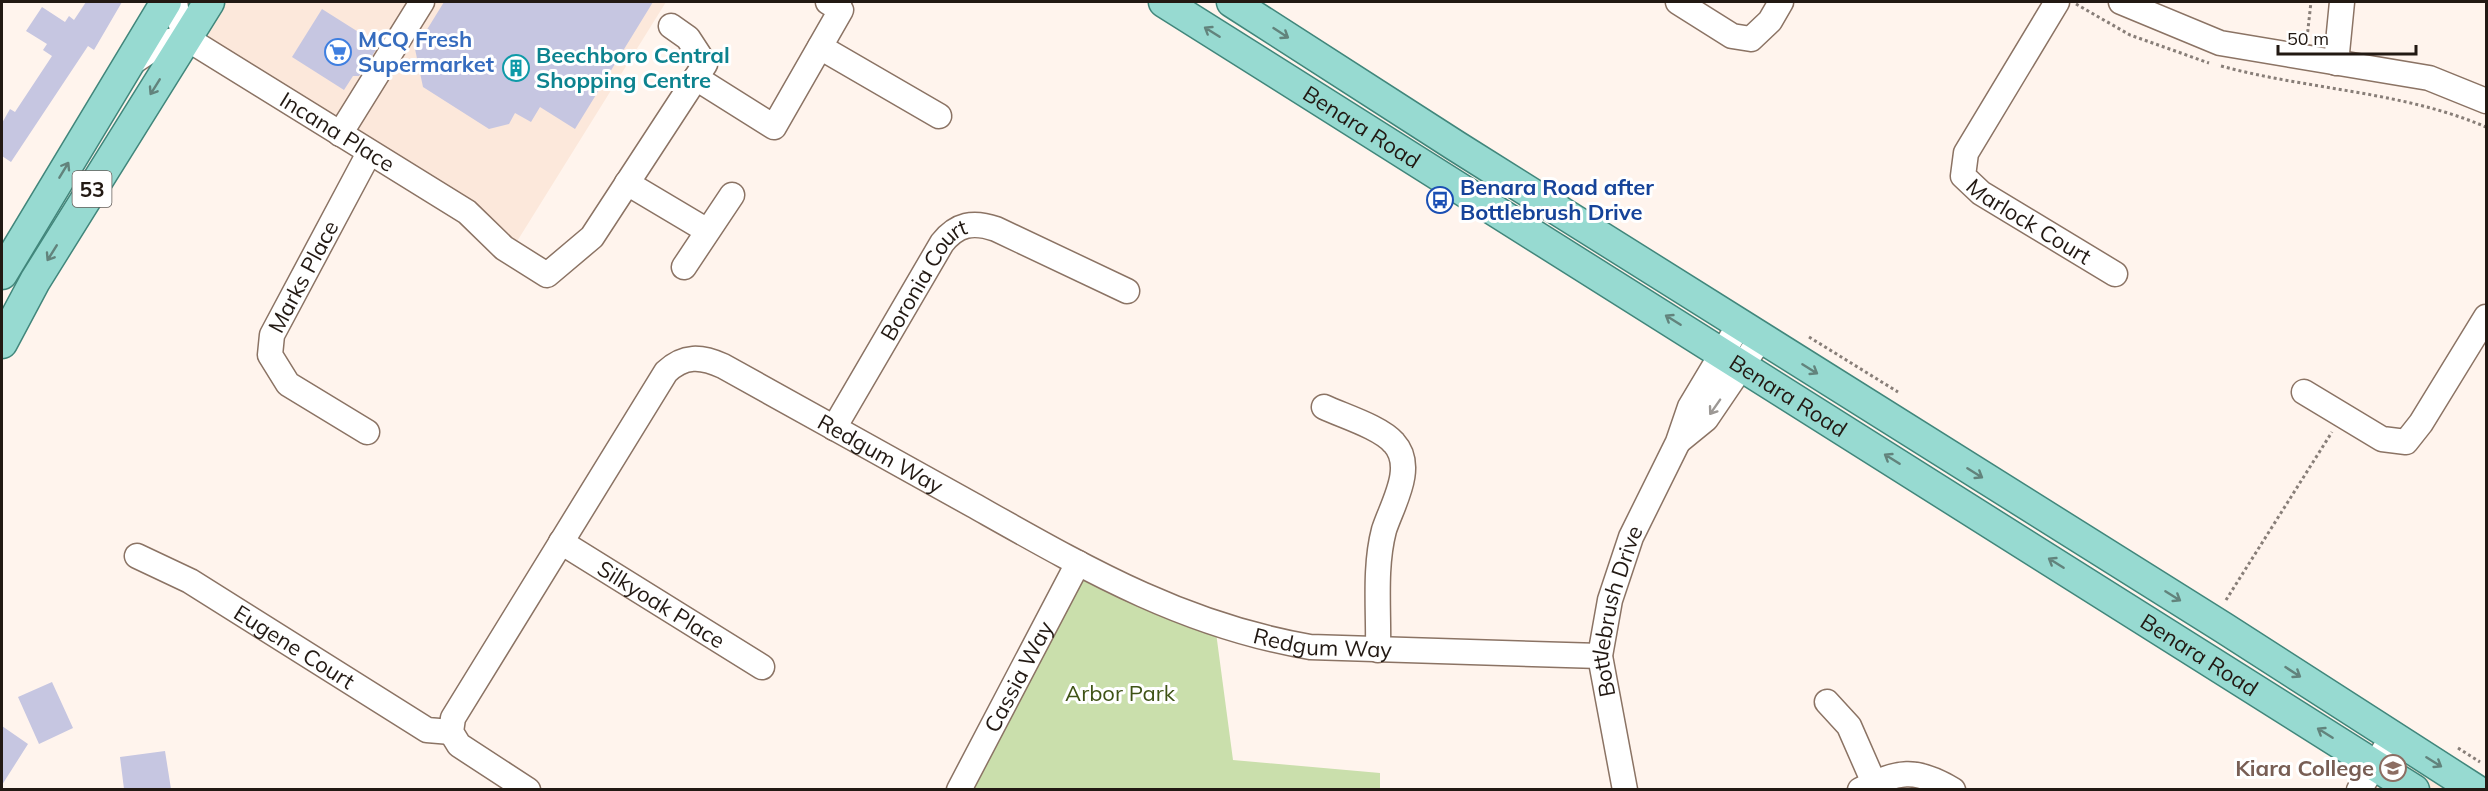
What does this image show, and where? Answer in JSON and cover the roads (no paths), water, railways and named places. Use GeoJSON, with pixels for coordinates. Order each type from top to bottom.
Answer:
{"type":"FeatureCollection","features":[{"type":"Feature","properties":{"kind":"main road","name":"53"},"geometry":{"type":"LineString","coordinates":[[2,274],[165,2]]}},
{"type":"Feature","properties":{"kind":"main road","name":"53"},"geometry":{"type":"LineString","coordinates":[[2,343],[35,281],[209,2]]}},
{"type":"Feature","properties":{"kind":"main road","name":"Benara Road"},"geometry":{"type":"LineString","coordinates":[[1164,2],[1733,358],[2414,789]]}},
{"type":"Feature","properties":{"kind":"main road","name":"Benara Road"},"geometry":{"type":"LineString","coordinates":[[1232,2],[1456,146],[2476,789]]}},
{"type":"Feature","properties":{"kind":"main road"},"geometry":{"type":"LineString","coordinates":[[1440,174],[1456,146]]}},
{"type":"Feature","properties":{"kind":"main road"},"geometry":{"type":"LineString","coordinates":[[2106,595],[2123,565]]}},
{"type":"Feature","properties":{"kind":"street"},"geometry":{"type":"LineString","coordinates":[[126,67],[163,42],[186,38],[175,2]]}},
{"type":"Feature","properties":{"kind":"street"},"geometry":{"type":"LineString","coordinates":[[340,134],[422,2]]}},
{"type":"Feature","properties":{"kind":"street"},"geometry":{"type":"LineString","coordinates":[[696,78],[774,127],[841,10],[828,2]]}},
{"type":"Feature","properties":{"kind":"street"},"geometry":{"type":"LineString","coordinates":[[1678,2],[1732,36],[1751,39],[1770,21],[1781,2]]}},
{"type":"Feature","properties":{"kind":"street","name":"Marlock Court"},"geometry":{"type":"LineString","coordinates":[[2057,2],[1966,153],[1962,176],[1981,192],[2115,274]]}},
{"type":"Feature","properties":{"kind":"street"},"geometry":{"type":"LineString","coordinates":[[2121,2],[2220,43],[2429,78],[2487,101]]}},
{"type":"Feature","properties":{"kind":"street"},"geometry":{"type":"LineString","coordinates":[[2336,63],[2342,2]]}},
{"type":"Feature","properties":{"kind":"street"},"geometry":{"type":"LineString","coordinates":[[671,26],[688,38],[705,64],[627,183],[706,230]]}},
{"type":"Feature","properties":{"kind":"street","name":"Incana Place"},"geometry":{"type":"LineString","coordinates":[[186,38],[467,212],[504,248],[547,275],[591,237],[627,183]]}},
{"type":"Feature","properties":{"kind":"street"},"geometry":{"type":"LineString","coordinates":[[820,47],[939,116]]}},
{"type":"Feature","properties":{"kind":"street","name":"Marks Place"},"geometry":{"type":"LineString","coordinates":[[367,432],[288,384],[270,355],[272,334],[369,153]]}},
{"type":"Feature","properties":{"kind":"street"},"geometry":{"type":"LineString","coordinates":[[684,267],[706,230],[732,195]]}},
{"type":"Feature","properties":{"kind":"street","name":"Boronia Court"},"geometry":{"type":"LineString","coordinates":[[834,428],[950,232],[965,225],[980,224],[1127,291]]}},
{"type":"Feature","properties":{"kind":"street"},"geometry":{"type":"LineString","coordinates":[[2304,392],[2382,439],[2406,442],[2421,423],[2487,317]]}},
{"type":"Feature","properties":{"kind":"street","name":"Bottlebrush Drive"},"geometry":{"type":"LineString","coordinates":[[1625,789],[1600,657],[1610,600],[1639,518],[1678,442],[1706,419],[1733,358],[1750,331]]}},
{"type":"Feature","properties":{"kind":"street","name":"Redgum Way"},"geometry":{"type":"LineString","coordinates":[[451,732],[453,718],[460,702],[636,418],[666,372],[676,363],[691,357],[708,358],[1078,563],[1164,606],[1234,631],[1310,647],[1600,657]]}},
{"type":"Feature","properties":{"kind":"street"},"geometry":{"type":"LineString","coordinates":[[1324,407],[1394,442],[1403,464],[1402,478],[1384,531],[1379,559],[1378,650]]}},
{"type":"Feature","properties":{"kind":"street","name":"Silkyoak Place"},"geometry":{"type":"LineString","coordinates":[[561,542],[762,667]]}},
{"type":"Feature","properties":{"kind":"street","name":"Eugene Court"},"geometry":{"type":"LineString","coordinates":[[137,556],[190,581],[427,730],[451,732]]}},
{"type":"Feature","properties":{"kind":"street","name":"Cassia Way"},"geometry":{"type":"LineString","coordinates":[[959,789],[1078,563]]}},
{"type":"Feature","properties":{"kind":"street"},"geometry":{"type":"LineString","coordinates":[[1827,702],[1849,726],[1867,786],[1901,773],[1917,773],[1953,789]]}},
{"type":"Feature","properties":{"kind":"street"},"geometry":{"type":"LineString","coordinates":[[451,732],[459,745],[528,789]]}},
{"type":"Feature","properties":{"kind":"street"},"geometry":{"type":"LineString","coordinates":[[2359,789],[2393,736]]}},
{"type":"Feature","properties":{"kind":"place","name":"MCQ Fresh Supermarket"},"geometry":{"type":"Point","coordinates":[338,52]}},
{"type":"Feature","properties":{"kind":"place","name":"Beechboro Central Shopping Centre"},"geometry":{"type":"Point","coordinates":[516,68]}},
{"type":"Feature","properties":{"kind":"place","name":"Benara Road after Bottlebrush Drive"},"geometry":{"type":"Point","coordinates":[1440,200]}},
{"type":"Feature","properties":{"kind":"place","name":"Kiara College"},"geometry":{"type":"Point","coordinates":[2393,768]}},
{"type":"Feature","properties":{"kind":"park label","name":"Arbor Park"},"geometry":{"type":"Point","coordinates":[1120,693]}}]}
